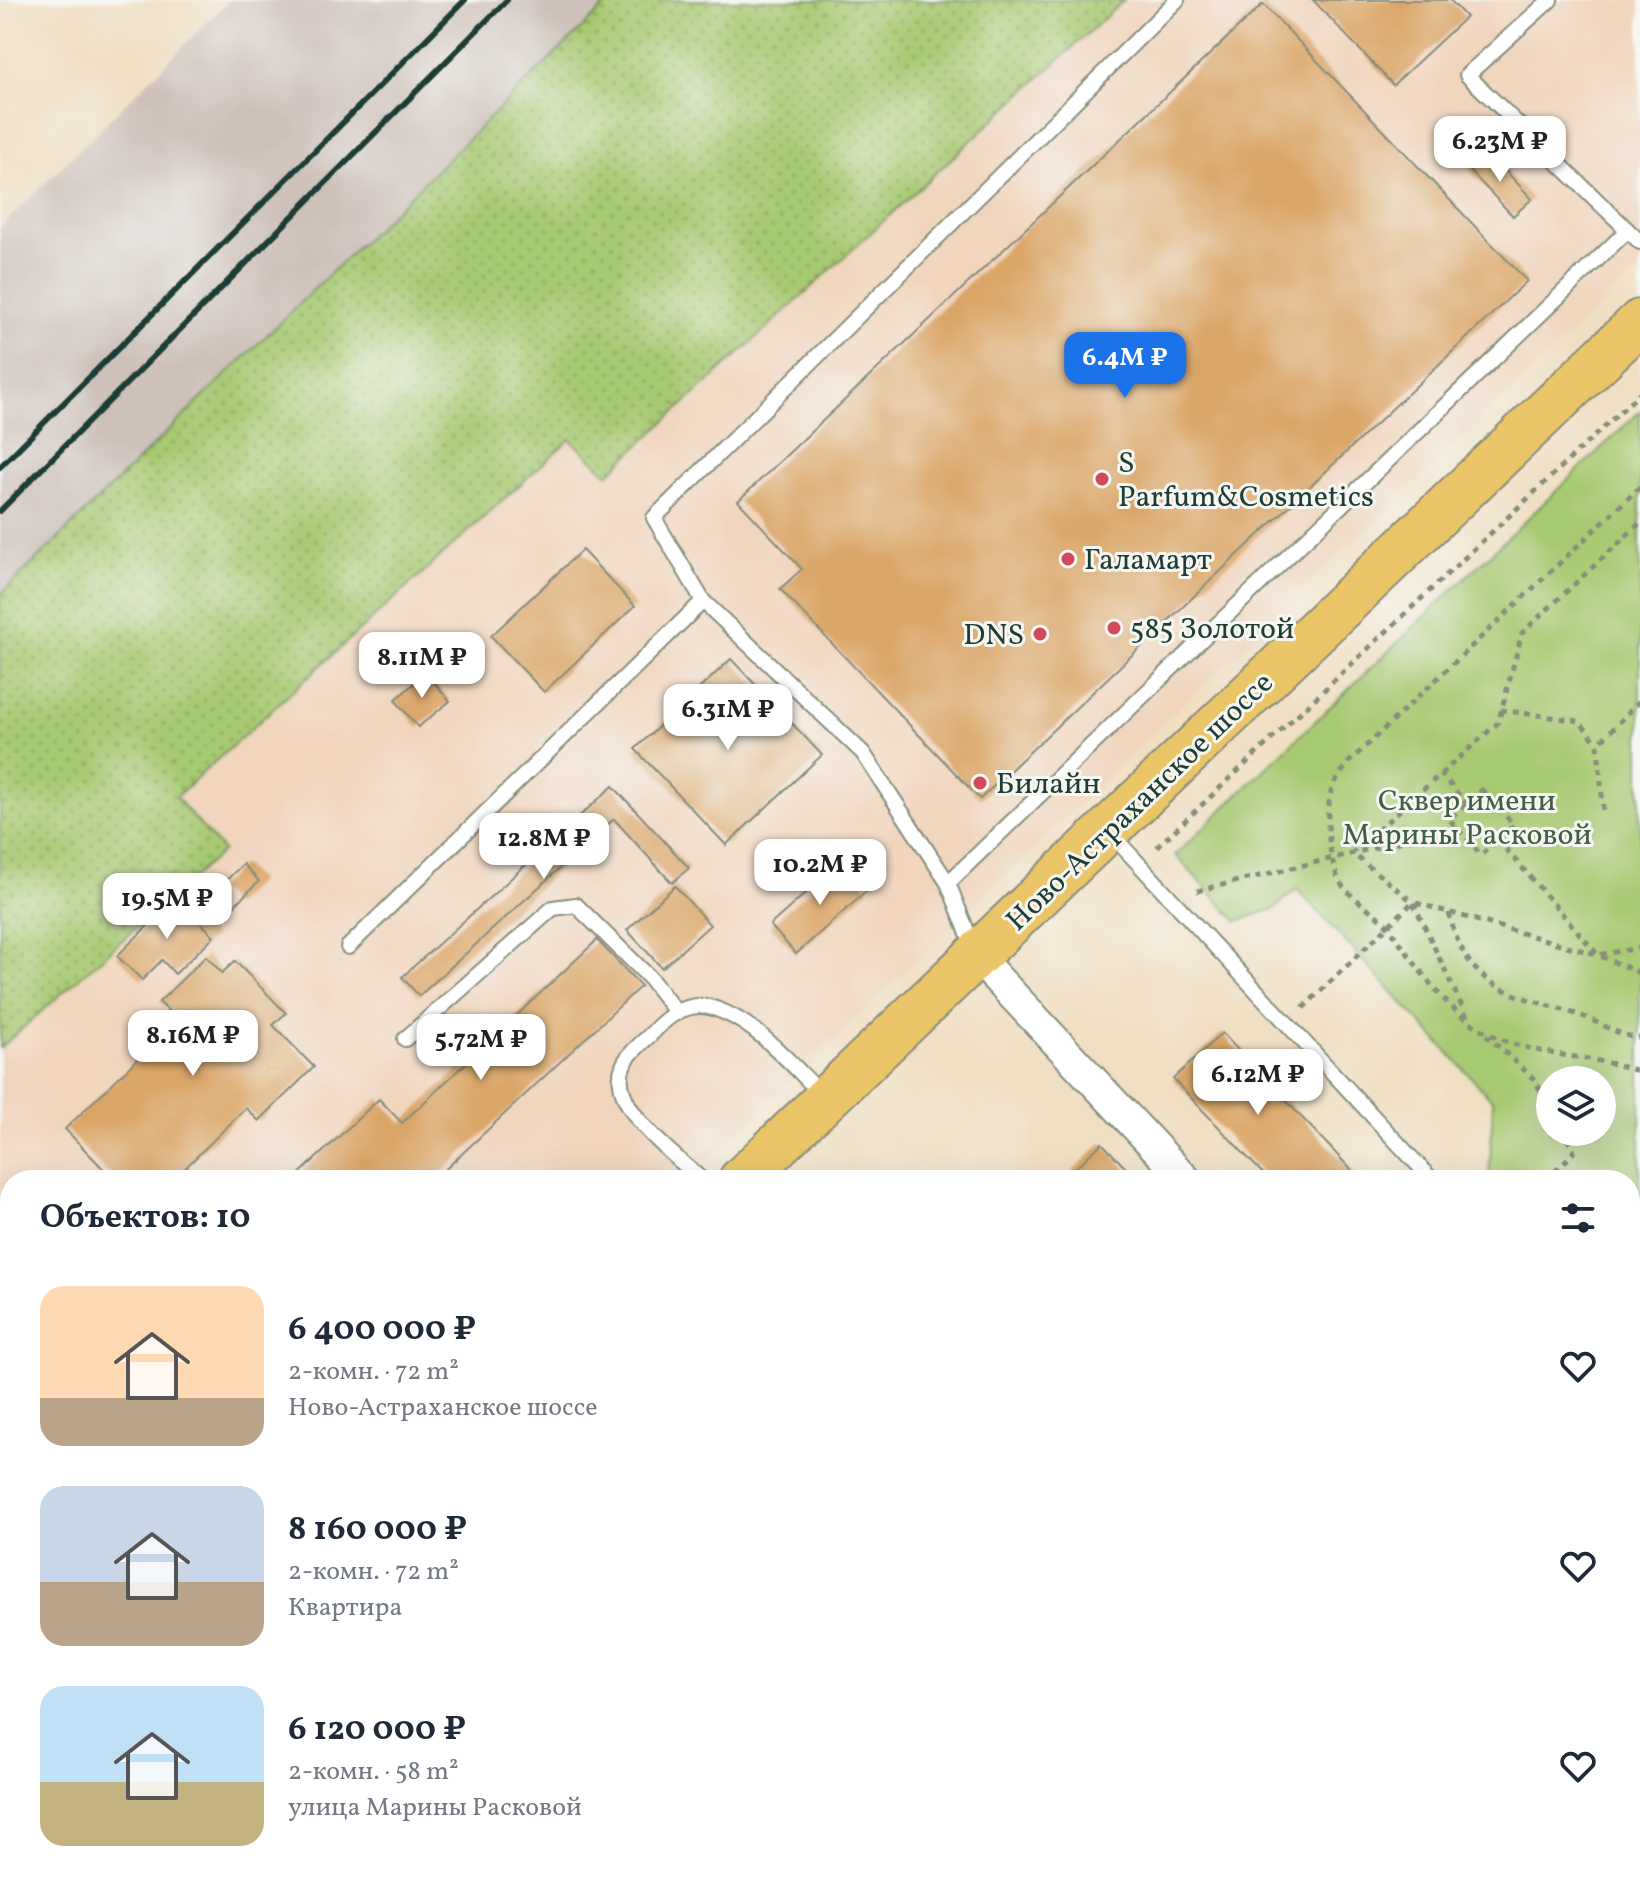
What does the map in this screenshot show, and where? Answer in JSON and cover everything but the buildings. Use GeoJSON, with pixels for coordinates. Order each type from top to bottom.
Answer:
{"type":"FeatureCollection","features":[{"type":"Feature","properties":{"kind":"main road","name":"Ново-Астраханское шоссе"},"geometry":{"type":"LineString","coordinates":[[752,1170],[1640,322]]}},
{"type":"Feature","properties":{"kind":"street"},"geometry":{"type":"LineString","coordinates":[[976,956],[1177,1170]]}},
{"type":"Feature","properties":{"kind":"lane"},"geometry":{"type":"LineString","coordinates":[[976,956],[948,883],[863,753],[703,601],[654,518],[1177,0]]}},
{"type":"Feature","properties":{"kind":"lane"},"geometry":{"type":"LineString","coordinates":[[1550,0],[1467,75],[1640,242]]}},
{"type":"Feature","properties":{"kind":"lane"},"geometry":{"type":"LineString","coordinates":[[948,883],[1627,231]]}},
{"type":"Feature","properties":{"kind":"lane"},"geometry":{"type":"LineString","coordinates":[[348,947],[703,601]]}},
{"type":"Feature","properties":{"kind":"lane"},"geometry":{"type":"LineString","coordinates":[[1108,831],[1423,1170]]}},
{"type":"Feature","properties":{"kind":"lane"},"geometry":{"type":"LineString","coordinates":[[405,1039],[553,908],[564,904],[576,905],[649,977],[676,1012]]}},
{"type":"Feature","properties":{"kind":"lane"},"geometry":{"type":"LineString","coordinates":[[692,1170],[625,1102],[621,1082],[623,1065],[676,1012],[708,1007],[730,1016],[760,1037],[828,1099]]}},
{"type":"Feature","properties":{"kind":"path"},"geometry":{"type":"LineString","coordinates":[[1139,865],[1640,393]]}},
{"type":"Feature","properties":{"kind":"path"},"geometry":{"type":"LineString","coordinates":[[1536,1082],[1421,976],[1389,927],[1343,887],[1333,858],[1326,817],[1332,788],[1348,763],[1640,487]]}},
{"type":"Feature","properties":{"kind":"path"},"geometry":{"type":"LineString","coordinates":[[1352,853],[1498,723],[1522,633],[1640,523]]}},
{"type":"Feature","properties":{"kind":"path"},"geometry":{"type":"LineString","coordinates":[[1598,744],[1640,701]]}},
{"type":"Feature","properties":{"kind":"path"},"geometry":{"type":"LineString","coordinates":[[1501,710],[1579,721],[1598,744],[1603,810]]}},
{"type":"Feature","properties":{"kind":"path"},"geometry":{"type":"LineString","coordinates":[[1440,773],[1467,804]]}},
{"type":"Feature","properties":{"kind":"path"},"geometry":{"type":"LineString","coordinates":[[1482,790],[1514,825],[1481,855],[1449,819],[1467,804],[1482,790]]}},
{"type":"Feature","properties":{"kind":"path"},"geometry":{"type":"LineString","coordinates":[[1169,898],[1457,828]]}},
{"type":"Feature","properties":{"kind":"path"},"geometry":{"type":"LineString","coordinates":[[1498,840],[1598,955]]}},
{"type":"Feature","properties":{"kind":"path"},"geometry":{"type":"LineString","coordinates":[[1352,853],[1413,902],[1598,955],[1640,973]]}},
{"type":"Feature","properties":{"kind":"path"},"geometry":{"type":"LineString","coordinates":[[1286,1024],[1413,902]]}},
{"type":"Feature","properties":{"kind":"path"},"geometry":{"type":"LineString","coordinates":[[1413,902],[1468,1018],[1492,1035],[1557,1055],[1640,1072]]}},
{"type":"Feature","properties":{"kind":"path"},"geometry":{"type":"LineString","coordinates":[[1449,913],[1457,945],[1484,977],[1519,998],[1582,1016],[1640,1038]]}},
{"type":"Feature","properties":{"kind":"path"},"geometry":{"type":"LineString","coordinates":[[1598,955],[1640,948]]}},
{"type":"Feature","properties":{"kind":"path"},"geometry":{"type":"LineString","coordinates":[[1557,1170],[1574,1152],[1571,1146]]}},
{"type":"Feature","properties":{"kind":"shaded area"},"geometry":{"type":"Polygon","coordinates":[[[230,0],[611,0],[0,595],[0,228],[230,0]]]}},
{"type":"Feature","properties":{"kind":"shaded area"},"geometry":{"type":"Polygon","coordinates":[[[1124,0],[1640,0],[1640,267],[697,1170],[0,1170],[0,1048],[223,851],[175,798],[570,439],[609,473],[1124,0]]]}},
{"type":"Feature","properties":{"kind":"green space"},"geometry":{"type":"Polygon","coordinates":[[[611,0],[1124,0],[608,474],[570,439],[176,797],[223,851],[0,1048],[0,595],[611,0]]]}},
{"type":"Feature","properties":{"kind":"green space","name":"Сквер имени Марины Расковой"},"geometry":{"type":"Polygon","coordinates":[[[1640,411],[1640,1170],[1490,1170],[1493,1101],[1297,889],[1274,909],[1237,921],[1175,855],[1640,411]]]}},
{"type":"Feature","properties":{"kind":"railway"},"geometry":{"type":"LineString","coordinates":[[0,467],[465,0]]}},
{"type":"Feature","properties":{"kind":"railway"},"geometry":{"type":"LineString","coordinates":[[0,511],[507,0]]}},
{"type":"Feature","properties":{"kind":"place","name":"S Parfum&Cosmetics"},"geometry":{"type":"Point","coordinates":[1102,479]}},
{"type":"Feature","properties":{"kind":"place","name":"Галамарт"},"geometry":{"type":"Point","coordinates":[1068,559]}},
{"type":"Feature","properties":{"kind":"place","name":"585 Золотой"},"geometry":{"type":"Point","coordinates":[1114,628]}},
{"type":"Feature","properties":{"kind":"place","name":"DNS"},"geometry":{"type":"Point","coordinates":[1040,634]}},
{"type":"Feature","properties":{"kind":"place","name":"Билайн"},"geometry":{"type":"Point","coordinates":[980,783]}}]}
